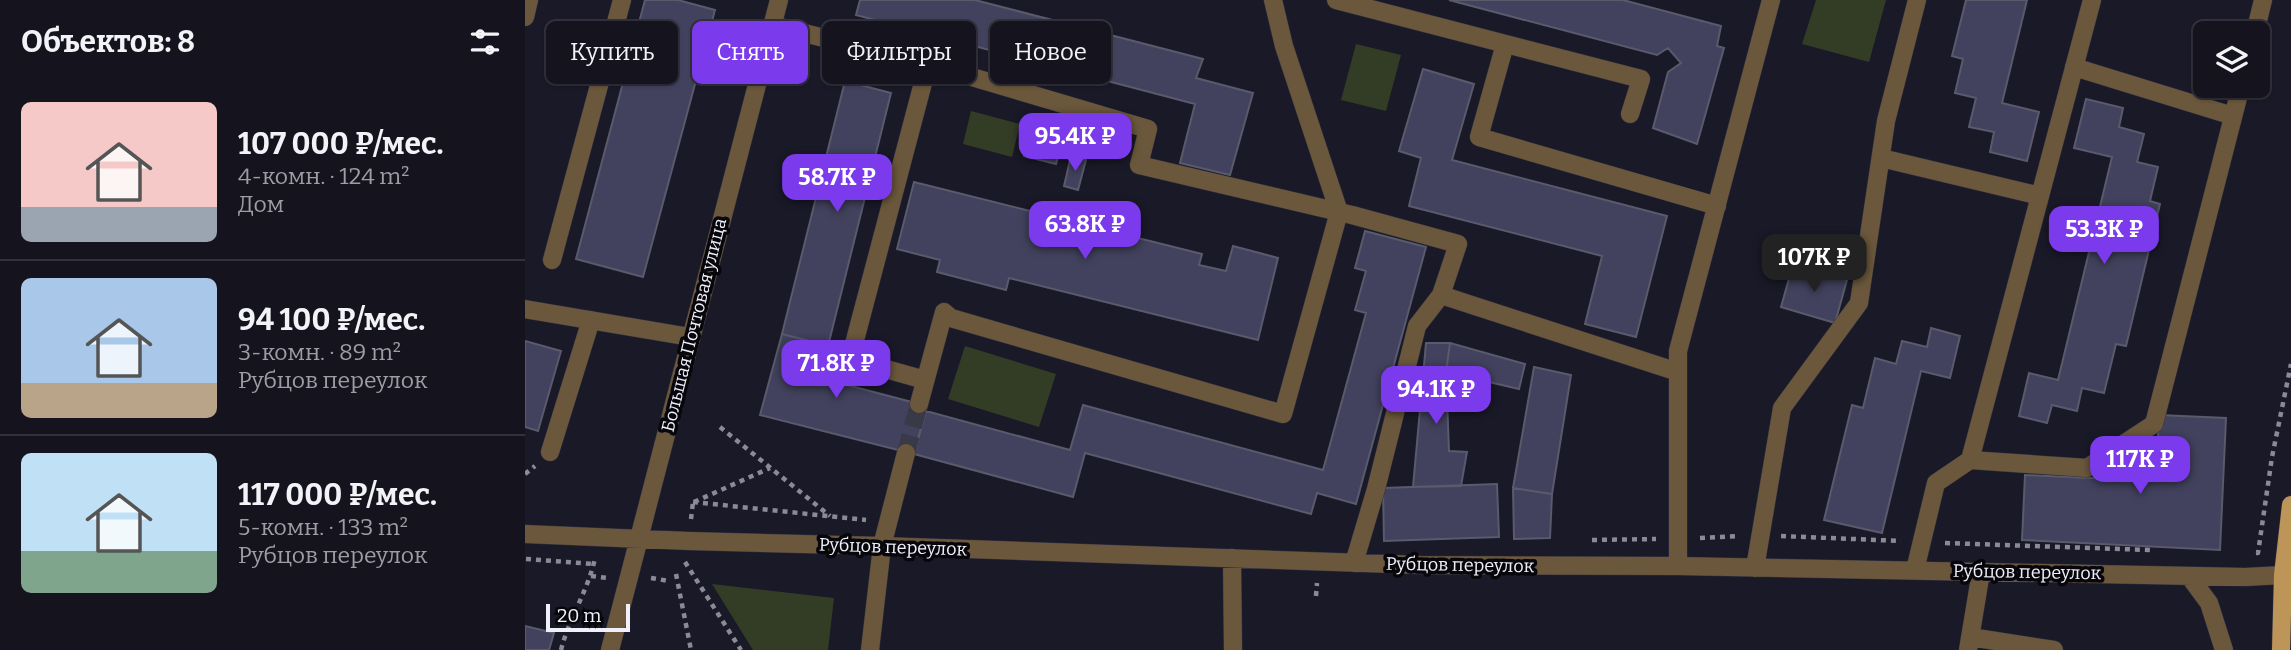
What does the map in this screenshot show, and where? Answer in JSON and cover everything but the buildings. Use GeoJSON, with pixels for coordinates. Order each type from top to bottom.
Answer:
{"type":"FeatureCollection","features":[{"type":"Feature","properties":{"kind":"main road"},"geometry":{"type":"LineString","coordinates":[[2281,650],[2283,575],[2291,505]]}},
{"type":"Feature","properties":{"kind":"street"},"geometry":{"type":"LineString","coordinates":[[525,17],[529,0]]}},
{"type":"Feature","properties":{"kind":"street"},"geometry":{"type":"LineString","coordinates":[[552,260],[622,0]]}},
{"type":"Feature","properties":{"kind":"street","name":"Большая Почтовая улица"},"geometry":{"type":"LineString","coordinates":[[773,21],[779,0]]}},
{"type":"Feature","properties":{"kind":"street"},"geometry":{"type":"LineString","coordinates":[[919,404],[944,312],[951,318],[1283,414],[1339,212],[1284,46],[1273,0]]}},
{"type":"Feature","properties":{"kind":"street"},"geometry":{"type":"LineString","coordinates":[[1336,0],[1641,79],[1630,114]]}},
{"type":"Feature","properties":{"kind":"street"},"geometry":{"type":"LineString","coordinates":[[1678,566],[1678,351],[1771,0]]}},
{"type":"Feature","properties":{"kind":"street"},"geometry":{"type":"LineString","coordinates":[[1755,568],[1781,408],[1859,303],[1886,121],[1917,0]]}},
{"type":"Feature","properties":{"kind":"street"},"geometry":{"type":"LineString","coordinates":[[1970,460],[2092,0]]}},
{"type":"Feature","properties":{"kind":"street"},"geometry":{"type":"LineString","coordinates":[[2258,21],[2263,0]]}},
{"type":"Feature","properties":{"kind":"street"},"geometry":{"type":"LineString","coordinates":[[1505,44],[1479,137],[1717,206]]}},
{"type":"Feature","properties":{"kind":"street"},"geometry":{"type":"LineString","coordinates":[[2074,66],[2233,116]]}},
{"type":"Feature","properties":{"kind":"street"},"geometry":{"type":"LineString","coordinates":[[976,78],[1148,129],[1139,165],[1339,212],[1458,244],[1441,295],[1417,327],[1376,489],[1354,563]]}},
{"type":"Feature","properties":{"kind":"street","name":"Большая Почтовая улица"},"geometry":{"type":"LineString","coordinates":[[610,650],[756,84]]}},
{"type":"Feature","properties":{"kind":"street"},"geometry":{"type":"LineString","coordinates":[[923,84],[850,359],[925,380]]}},
{"type":"Feature","properties":{"kind":"street"},"geometry":{"type":"LineString","coordinates":[[1915,570],[1937,483],[1970,460],[2087,468],[2154,424],[2238,98]]}},
{"type":"Feature","properties":{"kind":"street"},"geometry":{"type":"LineString","coordinates":[[1881,158],[2040,196]]}},
{"type":"Feature","properties":{"kind":"street"},"geometry":{"type":"LineString","coordinates":[[1441,295],[1678,372]]}},
{"type":"Feature","properties":{"kind":"street"},"geometry":{"type":"LineString","coordinates":[[525,309],[690,337]]}},
{"type":"Feature","properties":{"kind":"street"},"geometry":{"type":"LineString","coordinates":[[550,452],[591,320]]}},
{"type":"Feature","properties":{"kind":"street"},"geometry":{"type":"LineString","coordinates":[[870,650],[882,546],[905,453]]}},
{"type":"Feature","properties":{"kind":"street","name":"Рубцов переулок"},"geometry":{"type":"LineString","coordinates":[[525,534],[1354,563],[2189,576],[2283,575]]}},
{"type":"Feature","properties":{"kind":"street"},"geometry":{"type":"LineString","coordinates":[[1232,558],[1233,650]]}},
{"type":"Feature","properties":{"kind":"street"},"geometry":{"type":"LineString","coordinates":[[1981,572],[1969,643],[2054,650]]}},
{"type":"Feature","properties":{"kind":"street"},"geometry":{"type":"LineString","coordinates":[[2189,576],[2209,603],[2224,650]]}},
{"type":"Feature","properties":{"kind":"street"},"geometry":{"type":"LineString","coordinates":[[2275,650],[2282,629]]}},
{"type":"Feature","properties":{"kind":"path"},"geometry":{"type":"LineString","coordinates":[[2246,553],[2259,554],[2272,457],[2291,364]]}},
{"type":"Feature","properties":{"kind":"path"},"geometry":{"type":"LineString","coordinates":[[720,427],[831,517]]}},
{"type":"Feature","properties":{"kind":"path"},"geometry":{"type":"LineString","coordinates":[[770,468],[693,502],[887,522]]}},
{"type":"Feature","properties":{"kind":"path"},"geometry":{"type":"LineString","coordinates":[[1584,540],[1761,535],[2159,550]]}},
{"type":"Feature","properties":{"kind":"path"},"geometry":{"type":"LineString","coordinates":[[525,559],[594,561],[591,576],[566,630],[561,650]]}},
{"type":"Feature","properties":{"kind":"path"},"geometry":{"type":"LineString","coordinates":[[685,564],[740,650]]}},
{"type":"Feature","properties":{"kind":"path"},"geometry":{"type":"LineString","coordinates":[[676,574],[691,650]]}},
{"type":"Feature","properties":{"kind":"green space"},"geometry":{"type":"Polygon","coordinates":[[[1816,0],[1886,0],[1869,62],[1802,44],[1816,0]]]}},
{"type":"Feature","properties":{"kind":"green space"},"geometry":{"type":"Polygon","coordinates":[[[1356,44],[1401,55],[1386,111],[1341,100],[1356,44]]]}},
{"type":"Feature","properties":{"kind":"green space"},"geometry":{"type":"Polygon","coordinates":[[[971,111],[1020,124],[1012,157],[963,144],[971,111]]]}},
{"type":"Feature","properties":{"kind":"green space"},"geometry":{"type":"Polygon","coordinates":[[[965,346],[1056,374],[1039,427],[948,399],[965,346]]]}},
{"type":"Feature","properties":{"kind":"green space"},"geometry":{"type":"Polygon","coordinates":[[[712,584],[834,598],[828,650],[753,650],[712,584]]]}},
{"type":"Feature","properties":{"kind":"tunnel"},"geometry":{"type":"LineString","coordinates":[[906,453],[919,404]]}}]}
